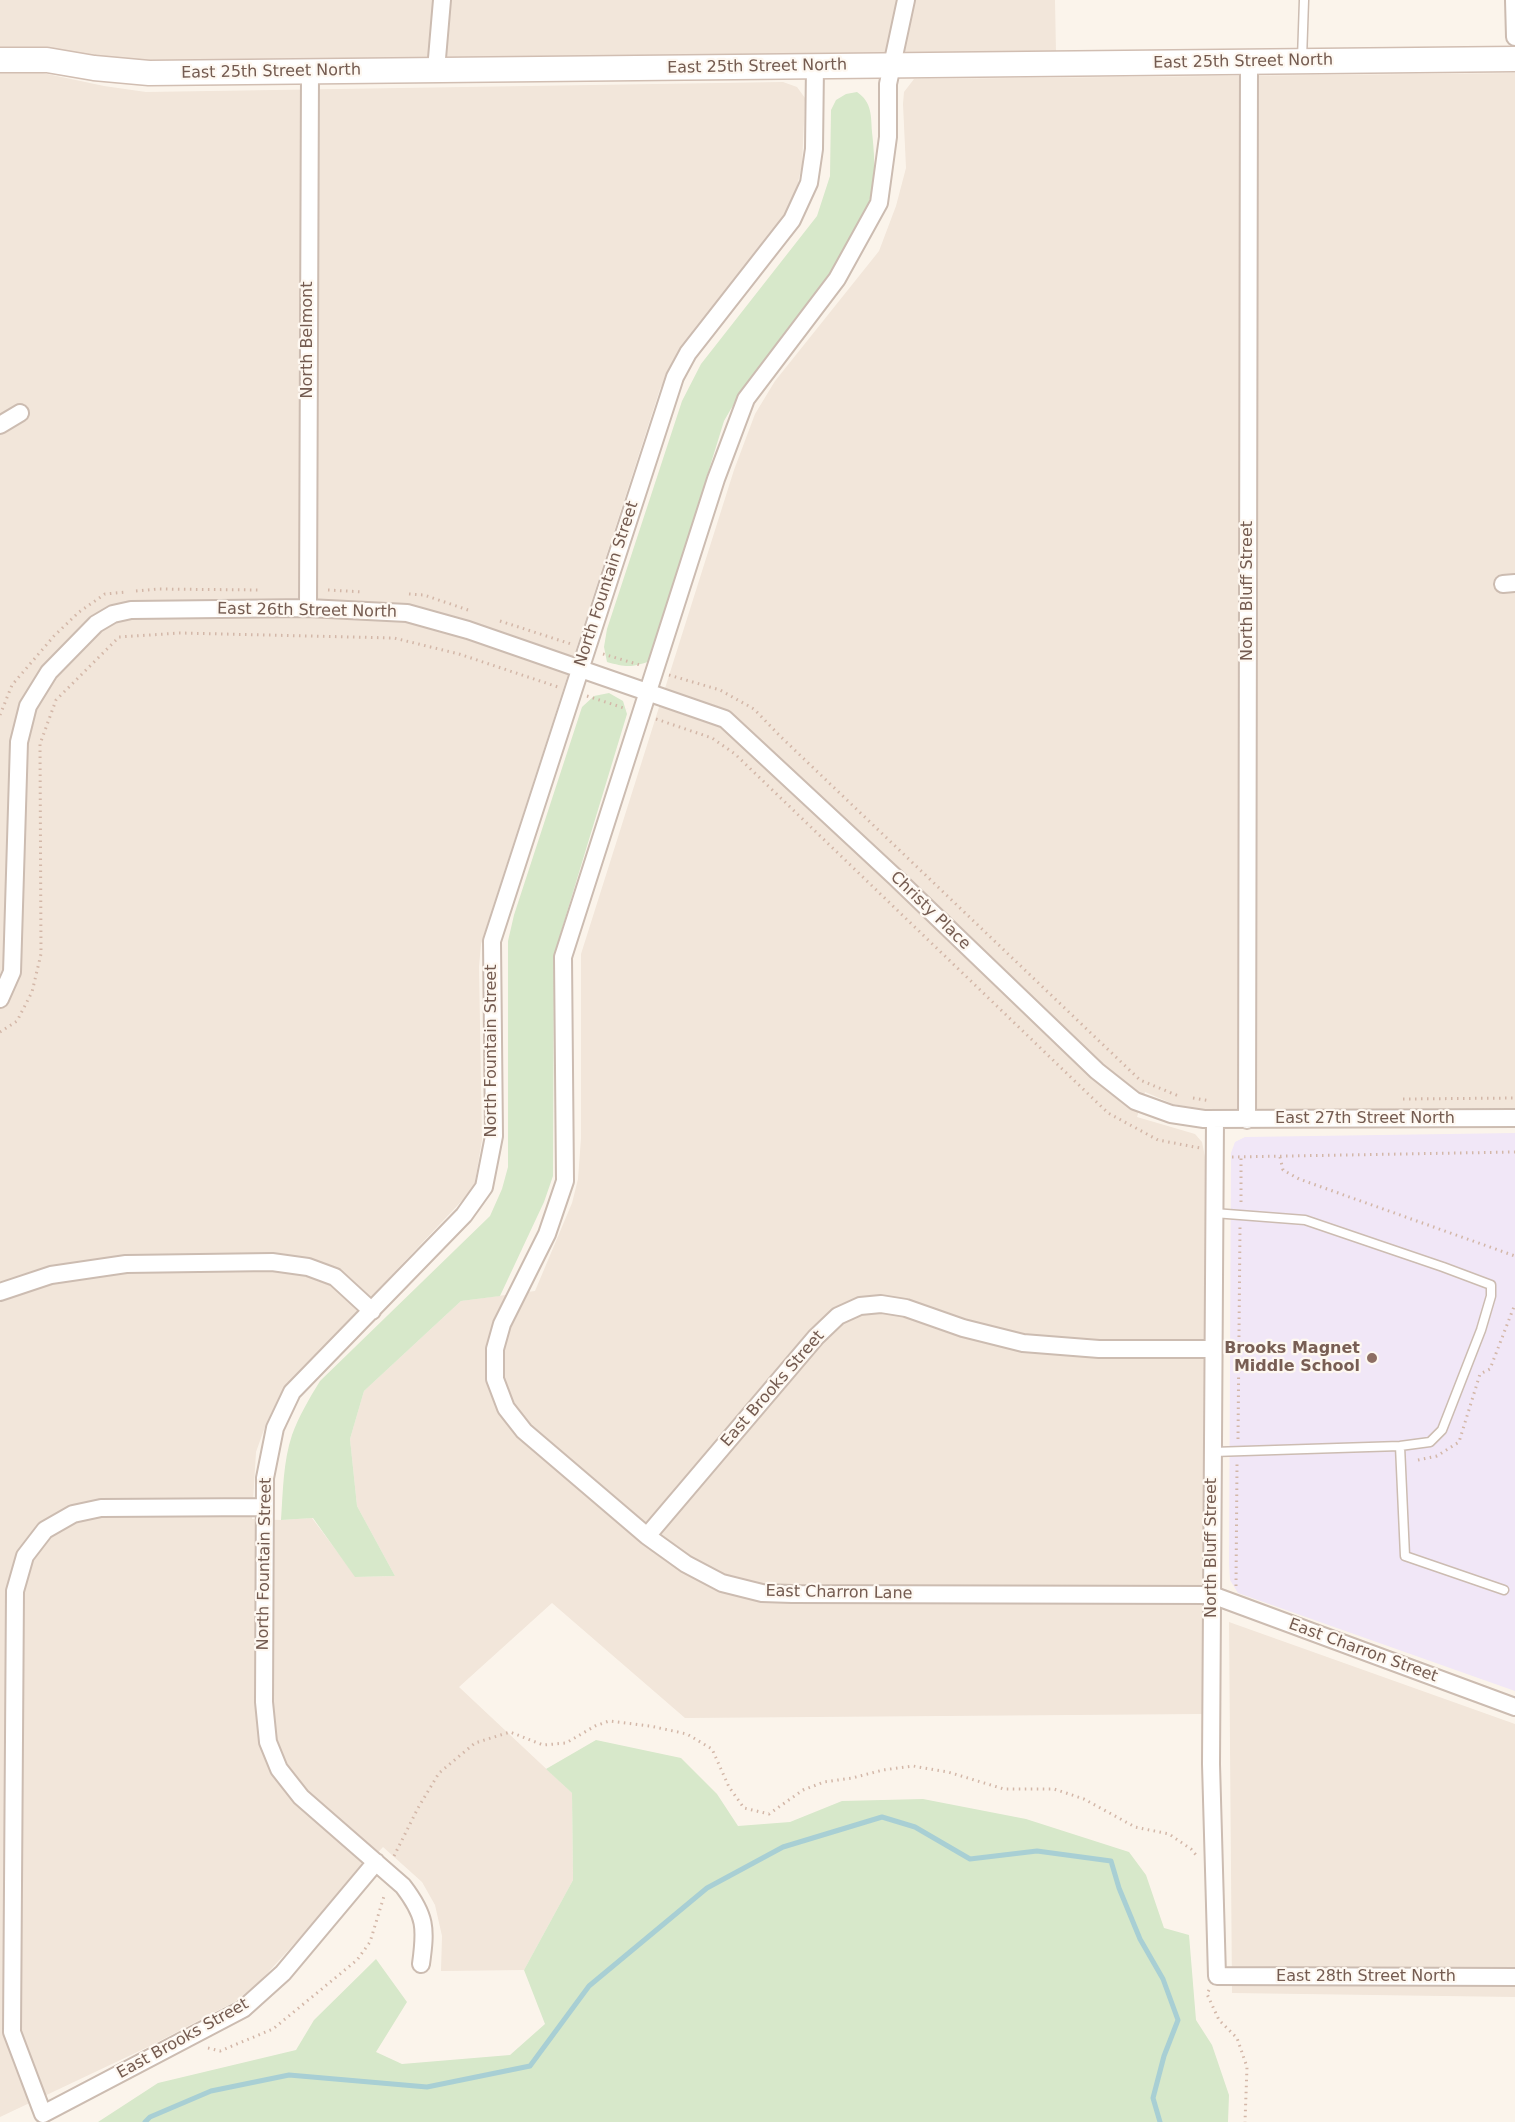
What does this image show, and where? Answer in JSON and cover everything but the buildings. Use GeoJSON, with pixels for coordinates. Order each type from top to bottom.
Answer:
{"type":"FeatureCollection","features":[{"type":"Feature","properties":{"kind":"street"},"geometry":{"type":"LineString","coordinates":[[436,70],[442,0]]}},
{"type":"Feature","properties":{"kind":"street"},"geometry":{"type":"LineString","coordinates":[[641,714],[716,479],[746,399],[837,279],[879,203],[888,137],[888,84],[906,0]]}},
{"type":"Feature","properties":{"kind":"street"},"geometry":{"type":"LineString","coordinates":[[1514,0],[1515,37]]}},
{"type":"Feature","properties":{"kind":"street","name":"East 25th Street North"},"geometry":{"type":"LineString","coordinates":[[0,60],[47,60],[94,68],[149,73],[1515,59]]}},
{"type":"Feature","properties":{"kind":"street","name":"North Bluff Street"},"geometry":{"type":"LineString","coordinates":[[1247,1120],[1249,62]]}},
{"type":"Feature","properties":{"kind":"street","name":"North Fountain Street"},"geometry":{"type":"LineString","coordinates":[[421,1964],[425,1932],[417,1904],[404,1886],[301,1797],[279,1769],[268,1742],[264,1701],[264,1507],[265,1478],[275,1428],[292,1392],[464,1215],[484,1187],[494,1136],[492,941],[675,377],[688,353],[792,220],[809,183],[814,149],[815,66]]}},
{"type":"Feature","properties":{"kind":"street","name":"North Belmont"},"geometry":{"type":"LineString","coordinates":[[308,608],[310,72]]}},
{"type":"Feature","properties":{"kind":"street"},"geometry":{"type":"LineString","coordinates":[[0,425],[21,412]]}},
{"type":"Feature","properties":{"kind":"street","name":"East 26th Street North"},"geometry":{"type":"LineString","coordinates":[[0,999],[12,972],[19,741],[28,706],[49,672],[96,624],[113,614],[131,610],[308,608],[407,613],[468,630],[648,692]]}},
{"type":"Feature","properties":{"kind":"street","name":"Christy Place"},"geometry":{"type":"LineString","coordinates":[[648,692],[725,719],[896,877],[1097,1071],[1135,1101],[1171,1114],[1215,1119]]}},
{"type":"Feature","properties":{"kind":"street","name":"East Charron Lane"},"geometry":{"type":"LineString","coordinates":[[641,714],[563,957],[565,1181],[548,1234],[501,1324],[495,1349],[495,1379],[506,1408],[524,1431],[647,1536],[686,1564],[722,1583],[762,1593],[1212,1595]]}},
{"type":"Feature","properties":{"kind":"street","name":"East 27th Street North"},"geometry":{"type":"LineString","coordinates":[[1215,1119],[1515,1118]]}},
{"type":"Feature","properties":{"kind":"street","name":"North Bluff Street"},"geometry":{"type":"LineString","coordinates":[[1215,1119],[1211,1764],[1217,1976]]}},
{"type":"Feature","properties":{"kind":"street"},"geometry":{"type":"LineString","coordinates":[[0,1292],[51,1275],[126,1264],[272,1262],[308,1267],[335,1277],[372,1311]]}},
{"type":"Feature","properties":{"kind":"street","name":"East Brooks Street"},"geometry":{"type":"LineString","coordinates":[[647,1536],[816,1337],[838,1316],[860,1306],[881,1304],[906,1308],[963,1328],[1023,1343],[1099,1349],[1213,1349]]}},
{"type":"Feature","properties":{"kind":"street","name":"East Brooks Street"},"geometry":{"type":"LineString","coordinates":[[264,1507],[101,1508],[73,1514],[45,1530],[25,1556],[15,1591],[12,2032],[44,2114],[243,2009],[283,1974],[376,1862]]}},
{"type":"Feature","properties":{"kind":"street","name":"East Charron Street"},"geometry":{"type":"LineString","coordinates":[[1212,1595],[1515,1707]]}},
{"type":"Feature","properties":{"kind":"street","name":"East 28th Street North"},"geometry":{"type":"LineString","coordinates":[[1217,1976],[1515,1977]]}},
{"type":"Feature","properties":{"kind":"lane"},"geometry":{"type":"LineString","coordinates":[[1302,62],[1304,0]]}},
{"type":"Feature","properties":{"kind":"lane"},"geometry":{"type":"LineString","coordinates":[[1213,1452],[1400,1446],[1430,1442],[1442,1430],[1481,1330],[1491,1296],[1491,1285],[1305,1221],[1214,1212]]}},
{"type":"Feature","properties":{"kind":"lane"},"geometry":{"type":"LineString","coordinates":[[1400,1446],[1405,1556],[1504,1590]]}},
{"type":"Feature","properties":{"kind":"path"},"geometry":{"type":"LineString","coordinates":[[0,715],[12,685],[47,644],[79,612],[105,594],[158,589],[262,590]]}},
{"type":"Feature","properties":{"kind":"path"},"geometry":{"type":"LineString","coordinates":[[308,590],[369,592]]}},
{"type":"Feature","properties":{"kind":"path"},"geometry":{"type":"LineString","coordinates":[[402,594],[424,595],[475,613]]}},
{"type":"Feature","properties":{"kind":"path"},"geometry":{"type":"LineString","coordinates":[[496,620],[720,690],[754,709],[1140,1080],[1179,1096],[1214,1101]]}},
{"type":"Feature","properties":{"kind":"path"},"geometry":{"type":"LineString","coordinates":[[0,1032],[16,1021],[32,992],[41,954],[40,744],[56,700],[118,637],[180,633],[394,638],[459,654],[712,738],[735,754],[1108,1113],[1158,1140],[1241,1158],[1515,1152]]}},
{"type":"Feature","properties":{"kind":"path"},"geometry":{"type":"LineString","coordinates":[[1397,1100],[1515,1098]]}},
{"type":"Feature","properties":{"kind":"path"},"geometry":{"type":"LineString","coordinates":[[1280,1157],[1283,1170],[1299,1179],[1515,1256]]}},
{"type":"Feature","properties":{"kind":"path"},"geometry":{"type":"LineString","coordinates":[[1236,1588],[1241,1158]]}},
{"type":"Feature","properties":{"kind":"path"},"geometry":{"type":"LineString","coordinates":[[1418,1460],[1437,1456],[1459,1442],[1480,1374],[1490,1369],[1515,1304]]}},
{"type":"Feature","properties":{"kind":"path"},"geometry":{"type":"LineString","coordinates":[[393,1857],[439,1773],[475,1743],[510,1732],[543,1745],[566,1743],[595,1726],[609,1721],[687,1734],[712,1749],[729,1786],[744,1808],[769,1814],[803,1790],[824,1782],[883,1770],[913,1767],[948,1772],[1004,1789],[1054,1789],[1084,1799],[1135,1827],[1169,1834],[1191,1850],[1198,1859]]}},
{"type":"Feature","properties":{"kind":"path"},"geometry":{"type":"LineString","coordinates":[[183,2042],[220,2050],[273,2029],[357,1960],[370,1942],[386,1888]]}},
{"type":"Feature","properties":{"kind":"path"},"geometry":{"type":"LineString","coordinates":[[1217,1976],[1207,1994],[1219,2020],[1238,2038],[1247,2067],[1245,2122]]}},
{"type":"Feature","properties":{"kind":"shaded area"},"geometry":{"type":"Polygon","coordinates":[[[0,0],[1055,0],[1056,53],[144,61],[97,58],[55,51],[0,48],[0,0]]]}},
{"type":"Feature","properties":{"kind":"shaded area"},"geometry":{"type":"Polygon","coordinates":[[[0,72],[38,72],[146,92],[783,82],[797,87],[805,98],[802,165],[796,191],[783,220],[682,346],[660,389],[481,944],[479,967],[482,1140],[474,1188],[282,1391],[256,1452],[252,1519],[312,1518],[356,1577],[395,1576],[357,1506],[350,1439],[364,1391],[461,1301],[535,1291],[572,1203],[578,1179],[581,1138],[581,954],[734,470],[755,414],[775,381],[879,251],[896,206],[906,168],[904,92],[914,79],[1515,73],[1515,1108],[1206,1110],[1173,1104],[1145,1092],[1137,1117],[1195,1134],[1202,1142],[1205,1157],[1202,1714],[685,1718],[552,1603],[459,1687],[572,1793],[573,1880],[524,1970],[441,1971],[442,1936],[435,1905],[422,1882],[383,1847],[261,1980],[236,2001],[150,2046],[0,2117],[0,72]]]}},
{"type":"Feature","properties":{"kind":"shaded area","name":"Brooks Magnet Middle School"},"geometry":{"type":"Polygon","coordinates":[[[1515,1133],[1515,1691],[1238,1593],[1230,1580],[1229,1564],[1231,1153],[1235,1142],[1245,1137],[1515,1133]]]}},
{"type":"Feature","properties":{"kind":"shaded area"},"geometry":{"type":"Polygon","coordinates":[[[1229,1622],[1515,1724],[1515,1997],[1232,1993],[1229,1622]]]}},
{"type":"Feature","properties":{"kind":"green space"},"geometry":{"type":"Polygon","coordinates":[[[857,92],[866,100],[870,110],[874,154],[873,185],[865,213],[833,268],[753,376],[724,421],[650,661],[628,666],[607,662],[604,647],[607,629],[682,401],[701,364],[817,216],[830,176],[831,110],[836,100],[846,94],[857,92]]]}},
{"type":"Feature","properties":{"kind":"green space"},"geometry":{"type":"Polygon","coordinates":[[[609,693],[623,701],[627,714],[554,955],[553,1176],[544,1202],[500,1296],[461,1301],[364,1391],[350,1439],[357,1506],[395,1576],[355,1577],[313,1518],[281,1520],[289,1445],[301,1414],[320,1381],[490,1216],[502,1189],[508,1167],[508,941],[514,915],[582,707],[594,696],[609,693]]]}},
{"type":"Feature","properties":{"kind":"green space"},"geometry":{"type":"Polygon","coordinates":[[[596,1740],[681,1758],[717,1794],[738,1826],[790,1822],[842,1801],[923,1799],[1026,1819],[1129,1852],[1146,1875],[1164,1928],[1189,1935],[1196,2020],[1212,2045],[1229,2095],[1228,2122],[98,2122],[158,2083],[296,2050],[314,2020],[376,1959],[407,2002],[376,2052],[402,2064],[510,2055],[545,2024],[524,1970],[573,1880],[572,1793],[546,1769],[596,1740]]]}},
{"type":"Feature","properties":{"kind":"waterway"},"geometry":{"type":"LineString","coordinates":[[145,2122],[150,2117],[211,2091],[289,2075],[427,2087],[530,2066],[589,1986],[707,1888],[783,1847],[882,1817],[915,1827],[970,1859],[1037,1851],[1111,1861],[1119,1888],[1140,1939],[1163,1979],[1178,2020],[1164,2056],[1153,2098],[1160,2122]]}},
{"type":"Feature","properties":{"kind":"place","name":"Brooks Magnet Middle School"},"geometry":{"type":"Point","coordinates":[1372,1358]}}]}
